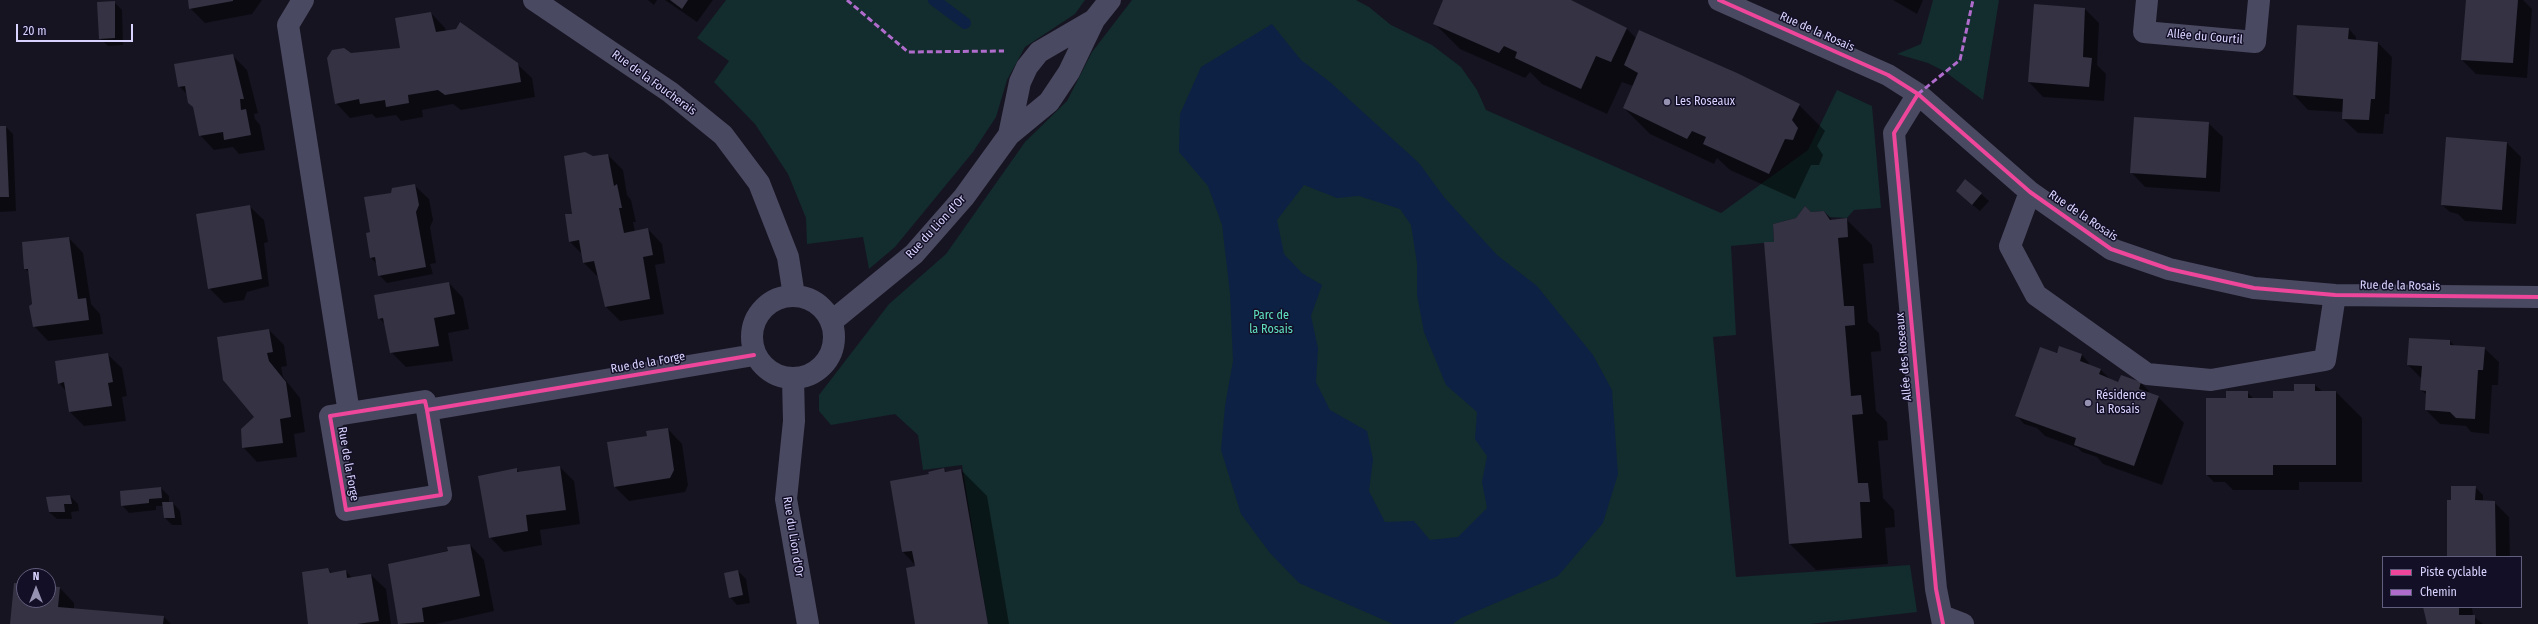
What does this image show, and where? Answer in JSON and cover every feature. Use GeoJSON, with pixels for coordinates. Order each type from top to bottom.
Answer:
{"type":"FeatureCollection","features":[{"type":"Feature","properties":{"kind":"street"},"geometry":{"type":"LineString","coordinates":[[303,0],[288,25],[349,413]]}},
{"type":"Feature","properties":{"kind":"street","name":"Rue de la Foucherais"},"geometry":{"type":"LineString","coordinates":[[534,0],[670,92],[722,135],[759,183],[788,257],[794,296]]}},
{"type":"Feature","properties":{"kind":"street","name":"Rue du Lion d'Or"},"geometry":{"type":"LineString","coordinates":[[831,322],[914,254],[964,197],[1009,135],[1049,102],[1060,88],[1094,20],[1110,0]]}},
{"type":"Feature","properties":{"kind":"street","name":"Rue de la Rosais"},"geometry":{"type":"LineString","coordinates":[[1719,0],[1888,75],[1918,94],[2030,192],[2111,249],[2169,269],[2254,288],[2335,295],[2538,298]]}},
{"type":"Feature","properties":{"kind":"street","name":"Allée du Courtil"},"geometry":{"type":"LineString","coordinates":[[2147,0],[2144,32],[2255,42],[2259,0]]}},
{"type":"Feature","properties":{"kind":"street","name":"Rue du Lion d'Or"},"geometry":{"type":"LineString","coordinates":[[1009,135],[1020,82],[1027,67],[1039,52],[1094,20]]}},
{"type":"Feature","properties":{"kind":"street","name":"Allée des Roseaux"},"geometry":{"type":"LineString","coordinates":[[1918,94],[1894,133],[1936,582],[1942,620]]}},
{"type":"Feature","properties":{"kind":"street"},"geometry":{"type":"LineString","coordinates":[[2030,192],[2010,246],[2036,295],[2147,374],[2210,380],[2325,360],[2335,295]]}},
{"type":"Feature","properties":{"kind":"street"},"geometry":{"type":"LineString","coordinates":[[794,296],[816,303],[831,322],[834,334],[832,348],[827,360],[818,370],[806,376],[793,378],[778,375],[765,368],[754,355],[753,329],[758,316],[768,305],[780,298],[794,296]]}},
{"type":"Feature","properties":{"kind":"street","name":"Rue de la Forge"},"geometry":{"type":"LineString","coordinates":[[427,410],[754,355]]}},
{"type":"Feature","properties":{"kind":"street","name":"Rue du Lion d'Or"},"geometry":{"type":"LineString","coordinates":[[793,378],[794,421],[786,499],[808,624]]}},
{"type":"Feature","properties":{"kind":"street","name":"Rue de la Forge"},"geometry":{"type":"LineString","coordinates":[[425,400],[427,410],[441,495],[346,510],[330,416],[425,400]]}},
{"type":"Feature","properties":{"kind":"street"},"geometry":{"type":"LineString","coordinates":[[1942,620],[1963,624]]}},
{"type":"Feature","properties":{"kind":"green space"},"geometry":{"type":"Polygon","coordinates":[[[726,0],[1085,0],[1075,14],[1025,47],[1007,80],[996,117],[973,152],[895,247],[869,269],[863,237],[807,244],[806,218],[788,174],[755,124],[714,82],[729,61],[697,38],[726,0]]]}},
{"type":"Feature","properties":{"kind":"green space","name":"Parc de la Rosais"},"geometry":{"type":"Polygon","coordinates":[[[1132,0],[1356,0],[1369,7],[1391,25],[1432,45],[1461,67],[1477,90],[1486,110],[1721,213],[1808,150],[1837,90],[1872,106],[1881,208],[1854,210],[1847,218],[1830,217],[1824,211],[1811,212],[1805,206],[1796,218],[1773,224],[1774,242],[1731,246],[1736,335],[1713,337],[1736,577],[1910,565],[1917,612],[1810,624],[988,624],[962,465],[923,470],[918,435],[895,414],[831,425],[819,411],[819,395],[889,304],[946,254],[1025,142],[1067,101],[1092,52],[1132,0]]]}},
{"type":"Feature","properties":{"kind":"green space"},"geometry":{"type":"Polygon","coordinates":[[[1933,0],[1999,0],[1983,100],[1944,71],[1928,63],[1897,54],[1921,44],[1933,0]]]}},
{"type":"Feature","properties":{"kind":"water"},"geometry":{"type":"Polygon","coordinates":[[[1272,24],[1301,60],[1330,82],[1419,163],[1444,197],[1497,255],[1537,286],[1593,355],[1612,390],[1618,474],[1603,523],[1558,576],[1461,618],[1453,624],[1393,624],[1299,583],[1270,553],[1241,514],[1221,450],[1225,406],[1233,361],[1230,293],[1222,225],[1208,186],[1179,152],[1180,114],[1201,67],[1272,24]],[[1304,185],[1277,220],[1284,254],[1302,273],[1322,285],[1311,316],[1318,348],[1316,382],[1330,410],[1367,431],[1373,459],[1369,491],[1385,522],[1414,521],[1430,540],[1458,537],[1487,508],[1482,482],[1487,456],[1475,439],[1477,412],[1446,385],[1424,332],[1417,295],[1417,263],[1411,225],[1400,209],[1359,196],[1337,198],[1304,185]]]}},
{"type":"Feature","properties":{"kind":"building"},"geometry":{"type":"Polygon","coordinates":[[[188,0],[233,0],[233,1],[189,9],[188,0]]]}},
{"type":"Feature","properties":{"kind":"building"},"geometry":{"type":"Polygon","coordinates":[[[670,0],[688,0],[682,9],[670,0]]]}},
{"type":"Feature","properties":{"kind":"building"},"geometry":{"type":"Polygon","coordinates":[[[1443,0],[1571,0],[1627,28],[1611,62],[1596,56],[1581,89],[1515,58],[1517,52],[1504,46],[1499,53],[1433,24],[1443,0]]]}},
{"type":"Feature","properties":{"kind":"building"},"geometry":{"type":"Polygon","coordinates":[[[2466,0],[2518,0],[2513,63],[2461,60],[2466,0]]]}},
{"type":"Feature","properties":{"kind":"building"},"geometry":{"type":"Polygon","coordinates":[[[115,1],[115,38],[99,39],[97,2],[115,1]]]}},
{"type":"Feature","properties":{"kind":"building"},"geometry":{"type":"Polygon","coordinates":[[[2034,4],[2085,8],[2083,57],[2092,58],[2089,87],[2028,82],[2034,4]]]}},
{"type":"Feature","properties":{"kind":"building"},"geometry":{"type":"Polygon","coordinates":[[[431,12],[436,32],[456,29],[460,22],[518,63],[521,82],[445,95],[438,90],[408,95],[409,103],[386,107],[385,100],[360,104],[359,99],[335,104],[327,58],[332,50],[344,48],[351,53],[400,48],[395,18],[431,12]]]}},
{"type":"Feature","properties":{"kind":"building"},"geometry":{"type":"Polygon","coordinates":[[[2297,25],[2349,28],[2348,39],[2378,42],[2375,99],[2371,99],[2369,120],[2342,119],[2343,99],[2293,95],[2297,25]]]}},
{"type":"Feature","properties":{"kind":"building","name":"Les Roseaux"},"geometry":{"type":"Polygon","coordinates":[[[1639,30],[1737,73],[1800,104],[1792,120],[1798,128],[1793,140],[1785,139],[1769,174],[1703,144],[1706,137],[1692,131],[1687,139],[1623,108],[1638,73],[1624,65],[1639,30]]]}},
{"type":"Feature","properties":{"kind":"building"},"geometry":{"type":"Polygon","coordinates":[[[233,54],[244,99],[240,99],[241,110],[246,109],[251,135],[224,140],[223,132],[199,136],[193,107],[188,103],[185,86],[178,87],[174,64],[233,54]]]}},
{"type":"Feature","properties":{"kind":"building"},"geometry":{"type":"Polygon","coordinates":[[[2134,117],[2209,122],[2206,178],[2130,173],[2134,117]]]}},
{"type":"Feature","properties":{"kind":"building"},"geometry":{"type":"Polygon","coordinates":[[[0,126],[6,126],[9,197],[0,197],[0,126]]]}},
{"type":"Feature","properties":{"kind":"building"},"geometry":{"type":"Polygon","coordinates":[[[2446,137],[2507,142],[2502,210],[2441,205],[2446,137]]]}},
{"type":"Feature","properties":{"kind":"building"},"geometry":{"type":"Polygon","coordinates":[[[585,152],[593,156],[608,154],[614,186],[617,184],[622,208],[619,208],[624,233],[648,228],[653,255],[643,257],[650,299],[605,307],[594,261],[583,263],[579,240],[569,242],[565,214],[572,214],[564,156],[585,152]]]}},
{"type":"Feature","properties":{"kind":"building"},"geometry":{"type":"Polygon","coordinates":[[[1965,179],[1982,193],[1972,205],[1956,191],[1965,179]]]}},
{"type":"Feature","properties":{"kind":"building"},"geometry":{"type":"Polygon","coordinates":[[[415,184],[419,205],[416,212],[426,267],[378,276],[375,257],[370,258],[366,233],[370,232],[364,197],[391,193],[392,188],[415,184]]]}},
{"type":"Feature","properties":{"kind":"building"},"geometry":{"type":"Polygon","coordinates":[[[250,205],[262,279],[208,289],[196,214],[250,205]]]}},
{"type":"Feature","properties":{"kind":"building"},"geometry":{"type":"Polygon","coordinates":[[[1805,206],[1811,212],[1824,211],[1830,220],[1847,218],[1848,237],[1838,238],[1844,306],[1854,306],[1855,325],[1845,326],[1851,396],[1861,395],[1863,414],[1852,415],[1858,483],[1868,483],[1870,502],[1860,502],[1862,538],[1789,544],[1764,242],[1774,242],[1773,224],[1796,218],[1805,206]]]}},
{"type":"Feature","properties":{"kind":"building"},"geometry":{"type":"Polygon","coordinates":[[[69,237],[78,299],[86,298],[89,320],[33,327],[29,306],[32,304],[28,269],[24,269],[22,242],[69,237]]]}},
{"type":"Feature","properties":{"kind":"building"},"geometry":{"type":"Polygon","coordinates":[[[449,282],[455,314],[434,318],[439,346],[390,353],[383,318],[378,319],[374,295],[449,282]]]}},
{"type":"Feature","properties":{"kind":"building"},"geometry":{"type":"Polygon","coordinates":[[[269,329],[273,352],[267,353],[269,361],[286,382],[291,417],[280,419],[283,443],[242,448],[241,429],[254,417],[223,380],[217,337],[269,329]]]}},
{"type":"Feature","properties":{"kind":"building"},"geometry":{"type":"Polygon","coordinates":[[[2409,338],[2450,340],[2450,345],[2485,347],[2483,370],[2478,370],[2475,419],[2456,418],[2450,412],[2425,410],[2426,391],[2420,390],[2422,366],[2407,365],[2409,338]]]}},
{"type":"Feature","properties":{"kind":"building","name":"Résidence la Rosais"},"geometry":{"type":"Polygon","coordinates":[[[2059,346],[2082,354],[2080,361],[2101,369],[2099,374],[2118,382],[2121,375],[2141,382],[2139,389],[2159,396],[2134,466],[2074,445],[2076,438],[2015,416],[2040,347],[2057,353],[2059,346]]]}},
{"type":"Feature","properties":{"kind":"building"},"geometry":{"type":"Polygon","coordinates":[[[108,353],[113,382],[108,383],[112,406],[69,412],[64,382],[58,384],[55,361],[108,353]]]}},
{"type":"Feature","properties":{"kind":"building"},"geometry":{"type":"Polygon","coordinates":[[[2294,384],[2315,384],[2315,391],[2336,391],[2336,465],[2273,465],[2273,475],[2206,475],[2206,398],[2226,398],[2226,391],[2248,391],[2248,398],[2273,398],[2273,391],[2294,391],[2294,384]]]}},
{"type":"Feature","properties":{"kind":"building"},"geometry":{"type":"Polygon","coordinates":[[[668,428],[674,470],[670,478],[614,487],[607,442],[647,436],[646,431],[668,428]]]}},
{"type":"Feature","properties":{"kind":"building"},"geometry":{"type":"Polygon","coordinates":[[[560,466],[566,510],[526,515],[528,531],[489,538],[478,476],[517,468],[517,472],[560,466]]]}},
{"type":"Feature","properties":{"kind":"building"},"geometry":{"type":"Polygon","coordinates":[[[944,468],[945,472],[961,469],[988,624],[915,624],[906,568],[915,566],[912,551],[902,552],[890,481],[929,474],[928,472],[944,468]]]}},
{"type":"Feature","properties":{"kind":"building"},"geometry":{"type":"Polygon","coordinates":[[[2451,486],[2476,486],[2475,500],[2495,501],[2496,556],[2447,556],[2447,500],[2451,500],[2451,486]]]}},
{"type":"Feature","properties":{"kind":"building"},"geometry":{"type":"Polygon","coordinates":[[[161,487],[162,498],[149,499],[149,503],[121,506],[120,491],[161,487]]]}},
{"type":"Feature","properties":{"kind":"building"},"geometry":{"type":"Polygon","coordinates":[[[70,495],[72,504],[64,504],[65,512],[49,512],[46,497],[70,495]]]}},
{"type":"Feature","properties":{"kind":"building"},"geometry":{"type":"Polygon","coordinates":[[[162,502],[173,502],[175,518],[164,518],[162,502]]]}},
{"type":"Feature","properties":{"kind":"building"},"geometry":{"type":"Polygon","coordinates":[[[470,544],[480,596],[422,608],[424,622],[398,624],[388,564],[448,551],[447,547],[470,544]]]}},
{"type":"Feature","properties":{"kind":"building"},"geometry":{"type":"Polygon","coordinates":[[[328,568],[330,573],[346,570],[347,578],[371,574],[379,621],[357,624],[308,624],[302,572],[328,568]]]}},
{"type":"Feature","properties":{"kind":"building"},"geometry":{"type":"Polygon","coordinates":[[[738,570],[743,595],[729,598],[724,573],[738,570]]]}},
{"type":"Feature","properties":{"kind":"building"},"geometry":{"type":"Polygon","coordinates":[[[14,583],[16,583],[16,608],[56,608],[56,587],[60,587],[58,607],[164,616],[163,624],[10,624],[14,583]]]}},
{"type":"Feature","properties":{"kind":"building"},"geometry":{"type":"Polygon","coordinates":[[[2423,608],[2459,608],[2459,615],[2475,615],[2475,624],[2427,624],[2423,608]]]}},
{"type":"Feature","properties":{"kind":"waterway"},"geometry":{"type":"LineString","coordinates":[[934,0],[965,23]]}},
{"type":"Feature","properties":{"kind":"marked path"},"geometry":{"type":"LineString","coordinates":[[847,0],[908,52],[1004,51]]}},
{"type":"Feature","properties":{"kind":"marked path"},"geometry":{"type":"LineString","coordinates":[[1918,94],[1960,60],[1973,0]]}},
{"type":"Feature","properties":{"kind":"cycle path"},"geometry":{"type":"LineString","coordinates":[[1719,0],[1888,75],[1918,94],[2030,192],[2111,249],[2169,269],[2254,288],[2335,295],[2538,297]]}},
{"type":"Feature","properties":{"kind":"cycle path"},"geometry":{"type":"LineString","coordinates":[[1918,94],[1894,133],[1936,589],[1943,624]]}},
{"type":"Feature","properties":{"kind":"cycle path"},"geometry":{"type":"LineString","coordinates":[[427,410],[441,495],[346,510],[330,416],[425,401],[427,410],[754,355]]}},
{"type":"Feature","properties":{"kind":"place","name":"Les Roseaux"},"geometry":{"type":"Point","coordinates":[1667,102]}},
{"type":"Feature","properties":{"kind":"place","name":"Résidence la Rosais"},"geometry":{"type":"Point","coordinates":[2088,403]}}]}
